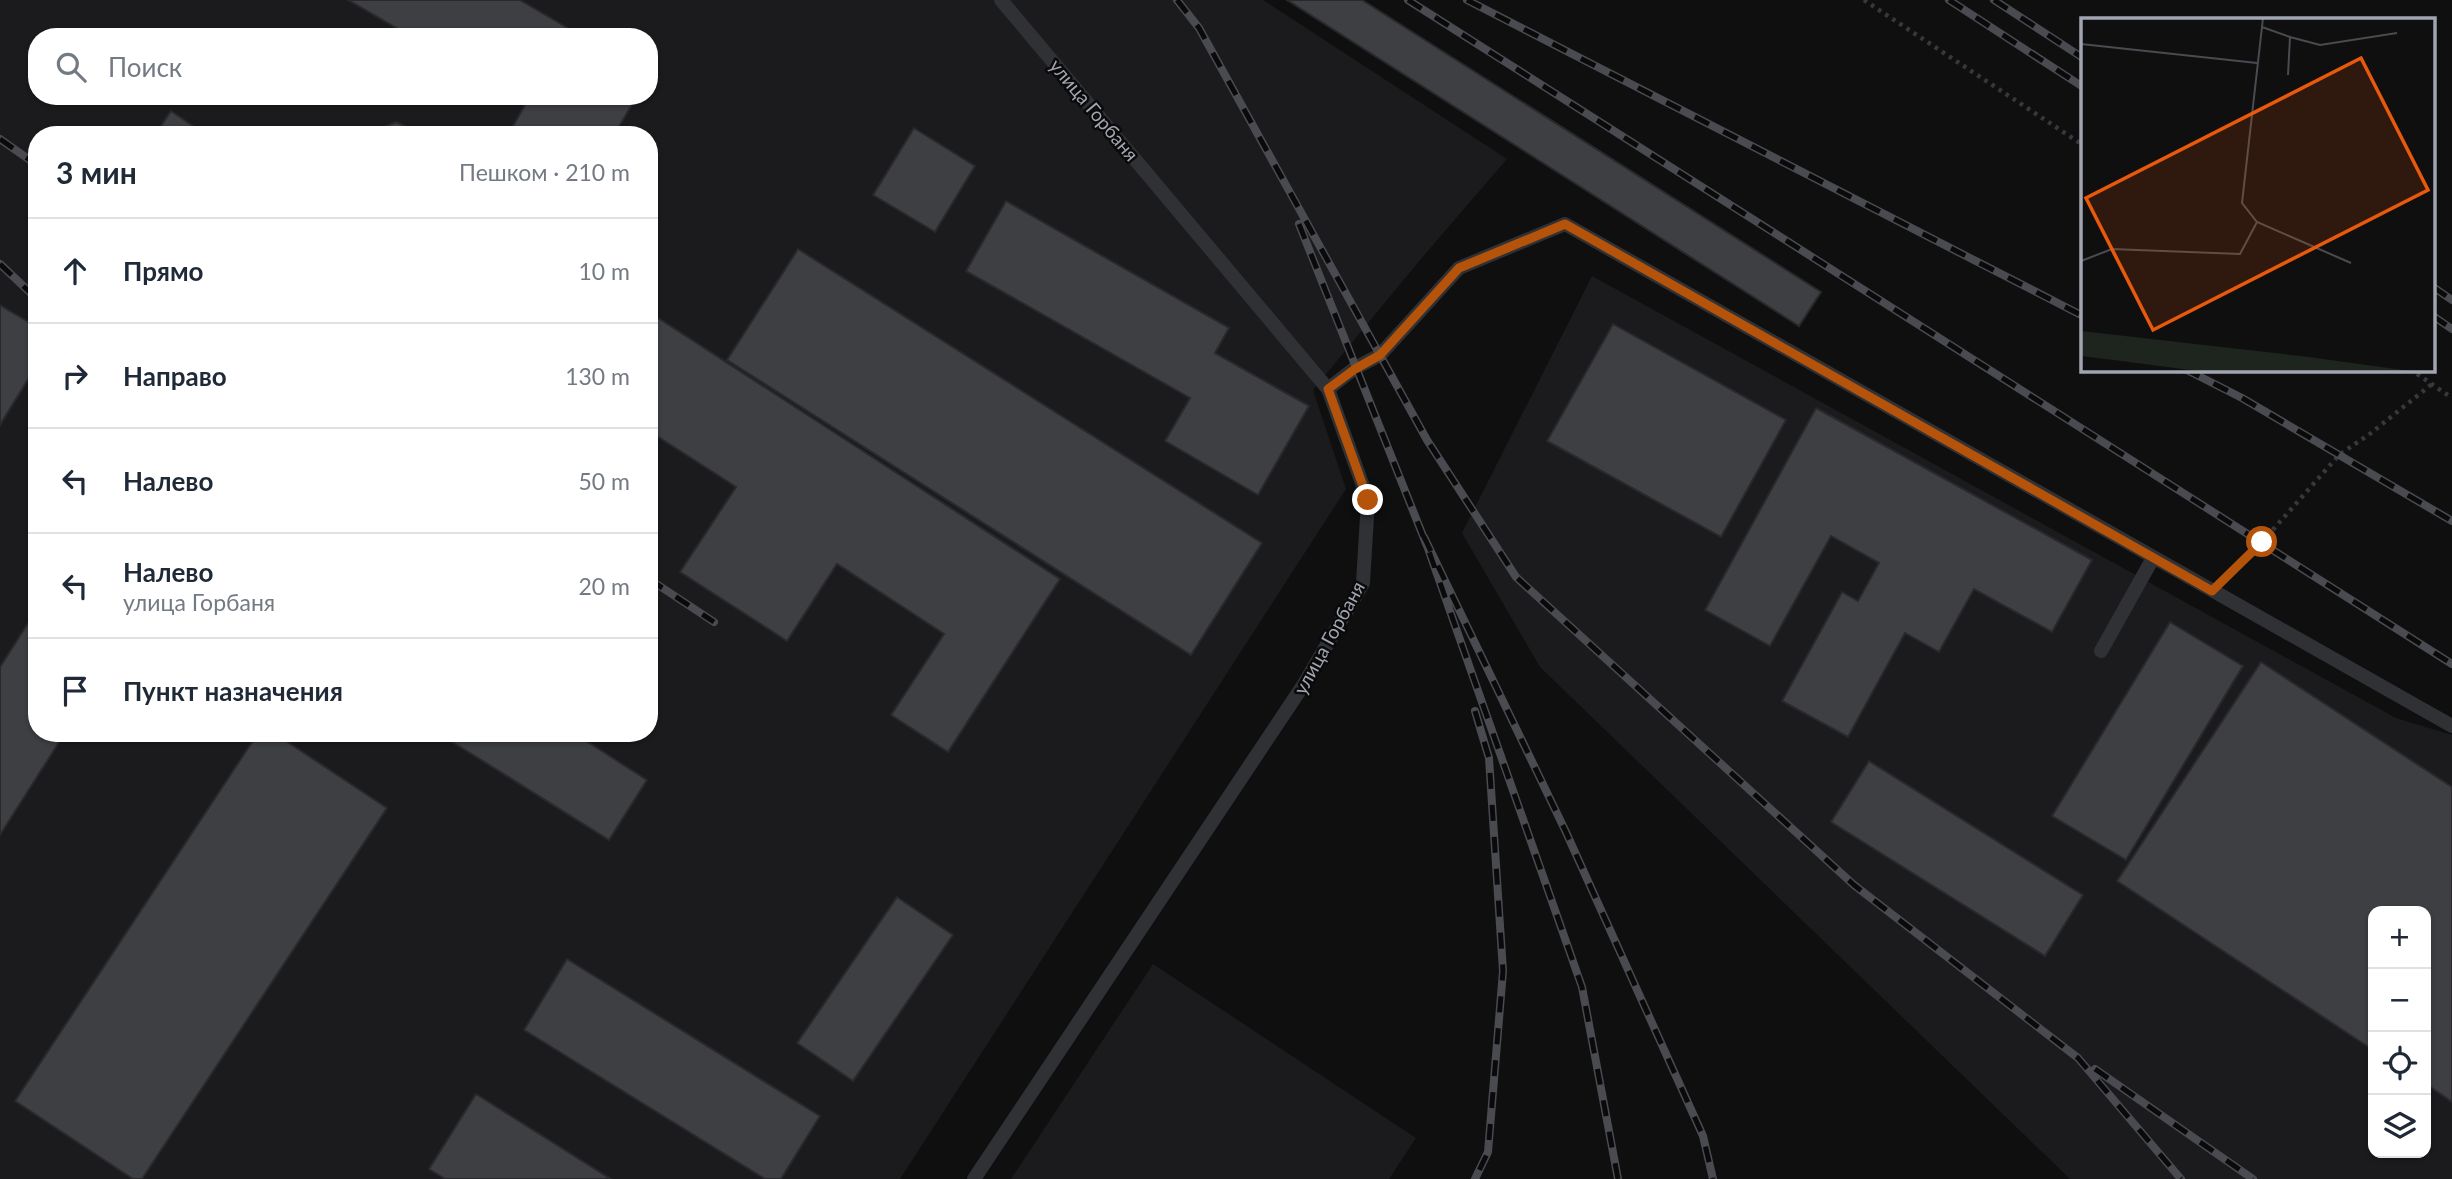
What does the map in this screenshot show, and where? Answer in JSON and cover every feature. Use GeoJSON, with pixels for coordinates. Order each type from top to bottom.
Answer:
{"type":"FeatureCollection","features":[{"type":"Feature","properties":{"kind":"lane","name":"улица Горбаня"},"geometry":{"type":"LineString","coordinates":[[974,1179],[1304,684],[1363,583],[1368,500],[1328,389],[1001,0]]}},
{"type":"Feature","properties":{"kind":"lane"},"geometry":{"type":"LineString","coordinates":[[1328,389],[1380,355],[1459,268],[1565,224],[2452,726]]}},
{"type":"Feature","properties":{"kind":"lane"},"geometry":{"type":"LineString","coordinates":[[2101,651],[2153,558]]}},
{"type":"Feature","properties":{"kind":"path"},"geometry":{"type":"LineString","coordinates":[[1864,0],[2081,144]]}},
{"type":"Feature","properties":{"kind":"path"},"geometry":{"type":"LineString","coordinates":[[2413,371],[2452,398]]}},
{"type":"Feature","properties":{"kind":"path"},"geometry":{"type":"LineString","coordinates":[[2212,591],[2262,542],[2339,455],[2432,384]]}},
{"type":"Feature","properties":{"kind":"shaded area"},"geometry":{"type":"Polygon","coordinates":[[[0,0],[1263,0],[1507,159],[1313,390],[1346,489],[900,1179],[0,1179],[0,0]]]}},
{"type":"Feature","properties":{"kind":"shaded area"},"geometry":{"type":"Polygon","coordinates":[[[1592,276],[2396,718],[2452,735],[2452,1179],[2070,1179],[1540,667],[1462,533],[1592,276]]]}},
{"type":"Feature","properties":{"kind":"shaded area"},"geometry":{"type":"Polygon","coordinates":[[[1153,964],[1416,1138],[1389,1179],[1011,1179],[1153,964]]]}},
{"type":"Feature","properties":{"kind":"building"},"geometry":{"type":"Polygon","coordinates":[[[348,0],[520,0],[568,28],[396,28],[348,0]]]}},
{"type":"Feature","properties":{"kind":"building"},"geometry":{"type":"Polygon","coordinates":[[[1287,0],[1362,0],[1821,292],[1799,326],[1287,0]]]}},
{"type":"Feature","properties":{"kind":"building"},"geometry":{"type":"Polygon","coordinates":[[[525,105],[632,105],[619,126],[513,126],[525,105]]]}},
{"type":"Feature","properties":{"kind":"building"},"geometry":{"type":"Polygon","coordinates":[[[171,111],[193,126],[161,126],[171,111]]]}},
{"type":"Feature","properties":{"kind":"building"},"geometry":{"type":"Polygon","coordinates":[[[396,122],[405,126],[386,126],[396,122]]]}},
{"type":"Feature","properties":{"kind":"building"},"geometry":{"type":"Polygon","coordinates":[[[914,128],[975,166],[935,232],[873,195],[914,128]]]}},
{"type":"Feature","properties":{"kind":"building"},"geometry":{"type":"Polygon","coordinates":[[[1006,201],[1229,328],[1215,353],[1309,406],[1258,495],[1165,441],[1190,398],[966,271],[1006,201]]]}},
{"type":"Feature","properties":{"kind":"building"},"geometry":{"type":"Polygon","coordinates":[[[798,249],[1262,543],[1191,655],[727,360],[798,249]]]}},
{"type":"Feature","properties":{"kind":"building"},"geometry":{"type":"Polygon","coordinates":[[[0,305],[28,322],[28,380],[0,425],[0,305]]]}},
{"type":"Feature","properties":{"kind":"building"},"geometry":{"type":"Polygon","coordinates":[[[658,318],[1060,579],[948,752],[891,715],[944,634],[837,564],[787,641],[680,572],[736,487],[658,437],[658,318]]]}},
{"type":"Feature","properties":{"kind":"building"},"geometry":{"type":"Polygon","coordinates":[[[1613,324],[1786,420],[1721,537],[1547,441],[1613,324]]]}},
{"type":"Feature","properties":{"kind":"building"},"geometry":{"type":"Polygon","coordinates":[[[1816,408],[2092,560],[2052,632],[1974,589],[1939,652],[1905,633],[1848,737],[1782,701],[1842,592],[1858,601],[1879,563],[1831,536],[1770,646],[1705,610],[1816,408]]]}},
{"type":"Feature","properties":{"kind":"building"},"geometry":{"type":"Polygon","coordinates":[[[2170,622],[2243,666],[2126,860],[2052,816],[2170,622]]]}},
{"type":"Feature","properties":{"kind":"building"},"geometry":{"type":"Polygon","coordinates":[[[28,623],[28,742],[59,742],[0,835],[0,667],[28,623]]]}},
{"type":"Feature","properties":{"kind":"building"},"geometry":{"type":"Polygon","coordinates":[[[2261,662],[2452,787],[2452,1102],[2431,1087],[2431,906],[2368,906],[2368,1047],[2117,881],[2261,662]]]}},
{"type":"Feature","properties":{"kind":"building"},"geometry":{"type":"Polygon","coordinates":[[[252,742],[288,742],[387,808],[142,1179],[133,1179],[15,1101],[252,742]]]}},
{"type":"Feature","properties":{"kind":"building"},"geometry":{"type":"Polygon","coordinates":[[[452,742],[588,742],[647,780],[609,840],[452,742]]]}},
{"type":"Feature","properties":{"kind":"building"},"geometry":{"type":"Polygon","coordinates":[[[1869,761],[2083,895],[2045,956],[1831,822],[1869,761]]]}},
{"type":"Feature","properties":{"kind":"building"},"geometry":{"type":"Polygon","coordinates":[[[897,897],[953,935],[853,1081],[797,1043],[897,897]]]}},
{"type":"Feature","properties":{"kind":"building"},"geometry":{"type":"Polygon","coordinates":[[[567,959],[820,1116],[781,1179],[765,1179],[524,1030],[567,959]]]}},
{"type":"Feature","properties":{"kind":"building"},"geometry":{"type":"Polygon","coordinates":[[[476,1094],[611,1179],[445,1179],[429,1169],[476,1094]]]}},
{"type":"Feature","properties":{"kind":"railway"},"geometry":{"type":"LineString","coordinates":[[1177,0],[1199,28],[1427,440],[1516,577],[1854,885],[2078,1058],[2181,1179]]}},
{"type":"Feature","properties":{"kind":"railway"},"geometry":{"type":"LineString","coordinates":[[1408,0],[2452,664]]}},
{"type":"Feature","properties":{"kind":"railway"},"geometry":{"type":"LineString","coordinates":[[1467,0],[2081,315]]}},
{"type":"Feature","properties":{"kind":"railway"},"geometry":{"type":"LineString","coordinates":[[1949,0],[2081,86]]}},
{"type":"Feature","properties":{"kind":"railway"},"geometry":{"type":"LineString","coordinates":[[1994,0],[2081,57]]}},
{"type":"Feature","properties":{"kind":"railway"},"geometry":{"type":"LineString","coordinates":[[0,139],[28,159]]}},
{"type":"Feature","properties":{"kind":"railway"},"geometry":{"type":"LineString","coordinates":[[1299,224],[1427,546]]}},
{"type":"Feature","properties":{"kind":"railway"},"geometry":{"type":"LineString","coordinates":[[0,264],[28,290]]}},
{"type":"Feature","properties":{"kind":"railway"},"geometry":{"type":"LineString","coordinates":[[2434,288],[2452,300]]}},
{"type":"Feature","properties":{"kind":"railway"},"geometry":{"type":"LineString","coordinates":[[2434,317],[2452,329]]}},
{"type":"Feature","properties":{"kind":"railway"},"geometry":{"type":"LineString","coordinates":[[2189,371],[2242,398],[2452,521]]}},
{"type":"Feature","properties":{"kind":"railway"},"geometry":{"type":"LineString","coordinates":[[1618,1179],[1582,987],[1424,537],[1565,830],[1703,1136],[1713,1179]]}},
{"type":"Feature","properties":{"kind":"railway"},"geometry":{"type":"LineString","coordinates":[[658,585],[714,622]]}},
{"type":"Feature","properties":{"kind":"railway"},"geometry":{"type":"LineString","coordinates":[[1475,711],[1489,758],[1503,971],[1488,1152],[1475,1179]]}},
{"type":"Feature","properties":{"kind":"railway"},"geometry":{"type":"LineString","coordinates":[[2095,1069],[2253,1179]]}},
{"type":"Feature","properties":{"kind":"route"},"geometry":{"type":"LineString","coordinates":[[1368,500],[1328,389],[1380,355],[1459,268],[1565,224],[2212,591],[2262,542]]}}]}
